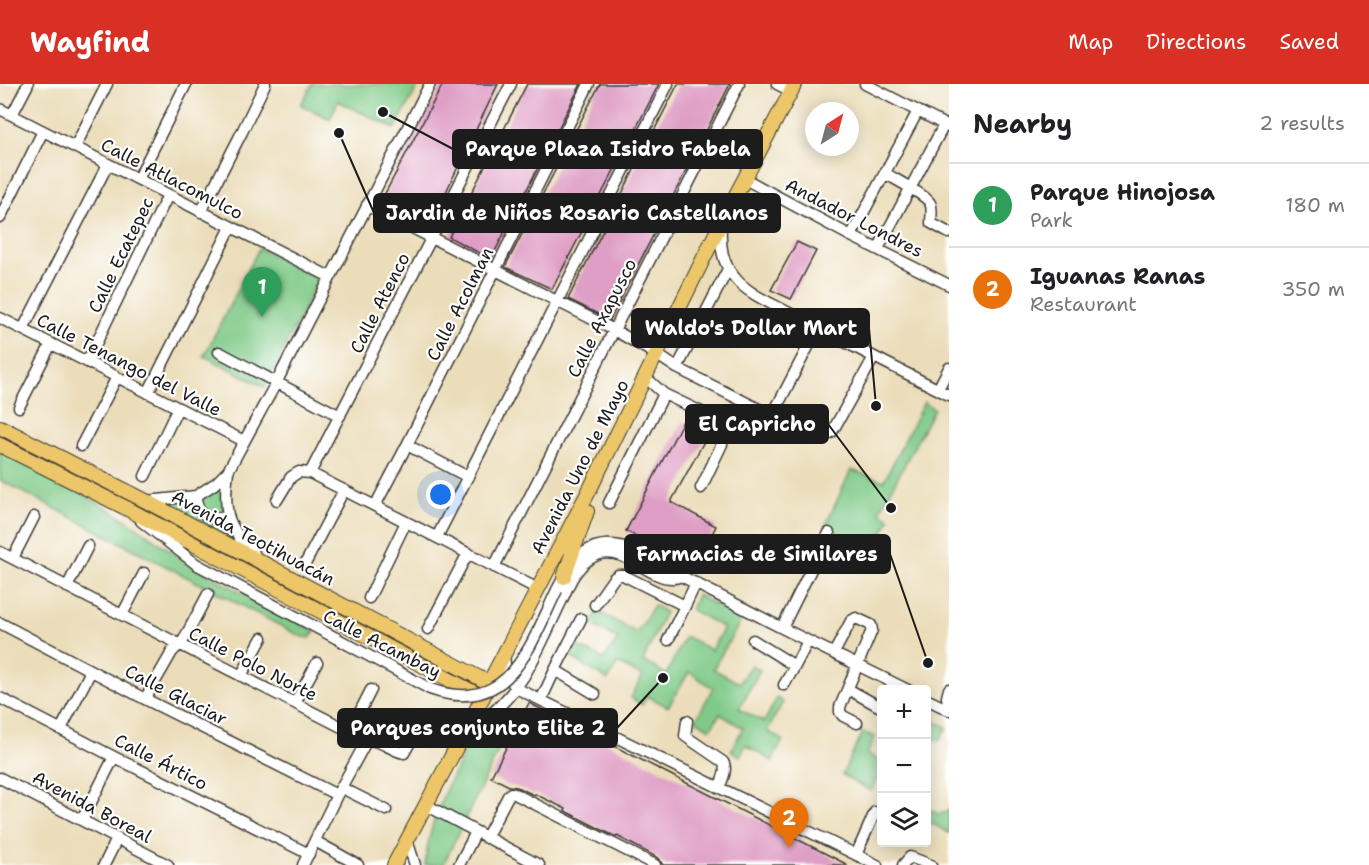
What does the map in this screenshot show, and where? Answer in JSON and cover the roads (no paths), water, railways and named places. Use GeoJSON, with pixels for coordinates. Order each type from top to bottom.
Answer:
{"type":"FeatureCollection","features":[{"type":"Feature","properties":{"kind":"main road","name":"Avenida Uno de Mayo"},"geometry":{"type":"LineString","coordinates":[[394,865],[597,476],[721,223],[793,88]]}},
{"type":"Feature","properties":{"kind":"main road","name":"Avenida Teotihuacán"},"geometry":{"type":"LineString","coordinates":[[0,427],[264,564],[409,649],[483,697]]}},
{"type":"Feature","properties":{"kind":"main road","name":"Avenida Teotihuacán"},"geometry":{"type":"LineString","coordinates":[[0,445],[409,649],[489,683]]}},
{"type":"Feature","properties":{"kind":"main road"},"geometry":{"type":"LineString","coordinates":[[564,577],[597,476]]}},
{"type":"Feature","properties":{"kind":"street"},"geometry":{"type":"LineString","coordinates":[[12,115],[28,84]]}},
{"type":"Feature","properties":{"kind":"street"},"geometry":{"type":"LineString","coordinates":[[75,147],[107,84]]}},
{"type":"Feature","properties":{"kind":"street"},"geometry":{"type":"LineString","coordinates":[[138,179],[186,84]]}},
{"type":"Feature","properties":{"kind":"street"},"geometry":{"type":"LineString","coordinates":[[201,212],[265,84]]}},
{"type":"Feature","properties":{"kind":"street"},"geometry":{"type":"LineString","coordinates":[[146,501],[196,496],[216,483],[228,471],[430,84]]}},
{"type":"Feature","properties":{"kind":"street","name":"Calle Atenco"},"geometry":{"type":"LineString","coordinates":[[310,473],[512,84]]}},
{"type":"Feature","properties":{"kind":"street","name":"Calle Acolman"},"geometry":{"type":"LineString","coordinates":[[375,506],[589,84]]}},
{"type":"Feature","properties":{"kind":"street"},"geometry":{"type":"LineString","coordinates":[[437,537],[668,84]]}},
{"type":"Feature","properties":{"kind":"street","name":"Calle Axapusco"},"geometry":{"type":"LineString","coordinates":[[495,567],[739,84]]}},
{"type":"Feature","properties":{"kind":"street"},"geometry":{"type":"LineString","coordinates":[[777,84],[793,88]]}},
{"type":"Feature","properties":{"kind":"street"},"geometry":{"type":"LineString","coordinates":[[865,84],[947,126],[878,249]]}},
{"type":"Feature","properties":{"kind":"street","name":"Calle Atlacomulco"},"geometry":{"type":"LineString","coordinates":[[0,109],[330,278]]}},
{"type":"Feature","properties":{"kind":"street"},"geometry":{"type":"LineString","coordinates":[[851,236],[918,111]]}},
{"type":"Feature","properties":{"kind":"street"},"geometry":{"type":"LineString","coordinates":[[0,218],[43,131]]}},
{"type":"Feature","properties":{"kind":"street"},"geometry":{"type":"LineString","coordinates":[[23,330],[108,164]]}},
{"type":"Feature","properties":{"kind":"street"},"geometry":{"type":"LineString","coordinates":[[885,173],[930,202],[932,206],[931,223],[949,233]]}},
{"type":"Feature","properties":{"kind":"street","name":"Andador Londres"},"geometry":{"type":"LineString","coordinates":[[745,179],[949,285]]}},
{"type":"Feature","properties":{"kind":"street","name":"Calle Ecatepec"},"geometry":{"type":"LineString","coordinates":[[87,362],[168,195]]}},
{"type":"Feature","properties":{"kind":"street"},"geometry":{"type":"LineString","coordinates":[[367,205],[614,330],[677,368],[813,436],[824,437],[832,432],[874,357]]}},
{"type":"Feature","properties":{"kind":"street"},"geometry":{"type":"LineString","coordinates":[[721,223],[720,244],[723,257],[736,280],[748,290],[949,395]]}},
{"type":"Feature","properties":{"kind":"street"},"geometry":{"type":"LineString","coordinates":[[148,393],[231,227]]}},
{"type":"Feature","properties":{"kind":"street"},"geometry":{"type":"LineString","coordinates":[[677,368],[728,269]]}},
{"type":"Feature","properties":{"kind":"street","name":"Calle Tenango del Valle"},"geometry":{"type":"LineString","coordinates":[[0,318],[244,441]]}},
{"type":"Feature","properties":{"kind":"street"},"geometry":{"type":"LineString","coordinates":[[772,416],[818,328]]}},
{"type":"Feature","properties":{"kind":"street"},"geometry":{"type":"LineString","coordinates":[[19,407],[51,344]]}},
{"type":"Feature","properties":{"kind":"street"},"geometry":{"type":"LineString","coordinates":[[219,352],[340,416]]}},
{"type":"Feature","properties":{"kind":"street"},"geometry":{"type":"LineString","coordinates":[[938,389],[949,368]]}},
{"type":"Feature","properties":{"kind":"street"},"geometry":{"type":"LineString","coordinates":[[645,376],[664,394],[714,418],[721,431],[722,444],[701,489]]}},
{"type":"Feature","properties":{"kind":"street"},"geometry":{"type":"LineString","coordinates":[[81,446],[117,377]]}},
{"type":"Feature","properties":{"kind":"street"},"geometry":{"type":"LineString","coordinates":[[609,503],[664,394]]}},
{"type":"Feature","properties":{"kind":"street"},"geometry":{"type":"LineString","coordinates":[[145,476],[178,408]]}},
{"type":"Feature","properties":{"kind":"street"},"geometry":{"type":"LineString","coordinates":[[406,446],[468,477]]}},
{"type":"Feature","properties":{"kind":"street"},"geometry":{"type":"LineString","coordinates":[[228,471],[226,485],[228,516],[243,543],[264,564]]}},
{"type":"Feature","properties":{"kind":"street"},"geometry":{"type":"LineString","coordinates":[[277,500],[291,477],[299,472],[310,473],[538,589]]}},
{"type":"Feature","properties":{"kind":"street"},"geometry":{"type":"LineString","coordinates":[[305,564],[344,490]]}},
{"type":"Feature","properties":{"kind":"street"},"geometry":{"type":"LineString","coordinates":[[196,496],[196,504],[206,516],[220,519],[228,516]]}},
{"type":"Feature","properties":{"kind":"street","name":"Calle Acambay"},"geometry":{"type":"LineString","coordinates":[[124,507],[196,564],[430,689],[456,695],[474,694],[493,688],[519,666],[572,565],[581,554],[593,546],[604,544],[625,547],[898,685]]}},
{"type":"Feature","properties":{"kind":"street"},"geometry":{"type":"LineString","coordinates":[[13,558],[34,517]]}},
{"type":"Feature","properties":{"kind":"street"},"geometry":{"type":"LineString","coordinates":[[369,598],[406,522]]}},
{"type":"Feature","properties":{"kind":"street"},"geometry":{"type":"LineString","coordinates":[[782,628],[829,533]]}},
{"type":"Feature","properties":{"kind":"street"},"geometry":{"type":"LineString","coordinates":[[67,587],[88,546]]}},
{"type":"Feature","properties":{"kind":"street","name":"Calle Polo Norte"},"geometry":{"type":"LineString","coordinates":[[0,552],[367,740],[377,740],[404,753],[420,724]]}},
{"type":"Feature","properties":{"kind":"street"},"geometry":{"type":"LineString","coordinates":[[428,629],[468,553]]}},
{"type":"Feature","properties":{"kind":"street","name":"Calle Acambay"},"geometry":{"type":"LineString","coordinates":[[464,733],[482,722],[516,688],[532,661],[574,574],[588,560],[599,555],[614,554],[665,576],[674,578],[683,576]]}},
{"type":"Feature","properties":{"kind":"street"},"geometry":{"type":"LineString","coordinates":[[122,615],[144,573]]}},
{"type":"Feature","properties":{"kind":"street"},"geometry":{"type":"LineString","coordinates":[[595,604],[614,578],[622,575],[685,606]]}},
{"type":"Feature","properties":{"kind":"street"},"geometry":{"type":"LineString","coordinates":[[668,640],[696,583]]}},
{"type":"Feature","properties":{"kind":"street"},"geometry":{"type":"LineString","coordinates":[[145,699],[172,652],[183,641],[208,594]]}},
{"type":"Feature","properties":{"kind":"street"},"geometry":{"type":"LineString","coordinates":[[834,653],[851,621],[856,618],[871,625],[872,630],[840,712],[857,723]]}},
{"type":"Feature","properties":{"kind":"street"},"geometry":{"type":"LineString","coordinates":[[541,700],[581,619]]}},
{"type":"Feature","properties":{"kind":"street","name":"Calle Glaciar"},"geometry":{"type":"LineString","coordinates":[[0,623],[145,699],[339,792],[386,810]]}},
{"type":"Feature","properties":{"kind":"street"},"geometry":{"type":"LineString","coordinates":[[241,676],[262,638]]}},
{"type":"Feature","properties":{"kind":"street"},"geometry":{"type":"LineString","coordinates":[[753,640],[795,666]]}},
{"type":"Feature","properties":{"kind":"street"},"geometry":{"type":"LineString","coordinates":[[784,685],[808,641]]}},
{"type":"Feature","properties":{"kind":"street"},"geometry":{"type":"LineString","coordinates":[[504,655],[506,673],[516,688],[877,865]]}},
{"type":"Feature","properties":{"kind":"street"},"geometry":{"type":"LineString","coordinates":[[295,703],[317,663]]}},
{"type":"Feature","properties":{"kind":"street"},"geometry":{"type":"LineString","coordinates":[[555,670],[595,694]]}},
{"type":"Feature","properties":{"kind":"street"},"geometry":{"type":"LineString","coordinates":[[61,729],[91,671]]}},
{"type":"Feature","properties":{"kind":"street"},"geometry":{"type":"LineString","coordinates":[[848,689],[877,705]]}},
{"type":"Feature","properties":{"kind":"street"},"geometry":{"type":"LineString","coordinates":[[949,689],[947,697],[949,709]]}},
{"type":"Feature","properties":{"kind":"street"},"geometry":{"type":"LineString","coordinates":[[350,731],[371,690]]}},
{"type":"Feature","properties":{"kind":"street","name":"Calle Ártico"},"geometry":{"type":"LineString","coordinates":[[0,698],[309,854]]}},
{"type":"Feature","properties":{"kind":"street"},"geometry":{"type":"LineString","coordinates":[[931,701],[949,709]]}},
{"type":"Feature","properties":{"kind":"street"},"geometry":{"type":"LineString","coordinates":[[687,721],[686,736],[725,765],[719,788]]}},
{"type":"Feature","properties":{"kind":"street"},"geometry":{"type":"LineString","coordinates":[[303,865],[367,740]]}},
{"type":"Feature","properties":{"kind":"street"},"geometry":{"type":"LineString","coordinates":[[82,820],[114,757]]}},
{"type":"Feature","properties":{"kind":"street","name":"Avenida Boreal"},"geometry":{"type":"LineString","coordinates":[[0,777],[168,865]]}},
{"type":"Feature","properties":{"kind":"street"},"geometry":{"type":"LineString","coordinates":[[459,865],[511,793],[655,865]]}},
{"type":"Feature","properties":{"kind":"street"},"geometry":{"type":"LineString","coordinates":[[426,806],[538,865]]}},
{"type":"Feature","properties":{"kind":"street"},"geometry":{"type":"LineString","coordinates":[[856,855],[875,812]]}},
{"type":"Feature","properties":{"kind":"street"},"geometry":{"type":"LineString","coordinates":[[104,865],[117,839]]}},
{"type":"Feature","properties":{"kind":"street"},"geometry":{"type":"LineString","coordinates":[[407,840],[414,863]]}},
{"type":"Feature","properties":{"kind":"street"},"geometry":{"type":"LineString","coordinates":[[315,842],[358,865]]}},
{"type":"Feature","properties":{"kind":"street"},"geometry":{"type":"LineString","coordinates":[[903,865],[910,857],[931,865]]}},
{"type":"Feature","properties":{"kind":"place","name":"Parque Plaza Isidro Fabela"},"geometry":{"type":"Point","coordinates":[383,112]}},
{"type":"Feature","properties":{"kind":"place","name":"Jardin de Niños Rosario Castellanos"},"geometry":{"type":"Point","coordinates":[339,133]}},
{"type":"Feature","properties":{"kind":"place","name":"Parque Hinojosa"},"geometry":{"type":"Point","coordinates":[262,317]}},
{"type":"Feature","properties":{"kind":"place","name":"Waldo's Dollar Mart"},"geometry":{"type":"Point","coordinates":[876,406]}},
{"type":"Feature","properties":{"kind":"place","name":"El Capricho"},"geometry":{"type":"Point","coordinates":[891,508]}},
{"type":"Feature","properties":{"kind":"place","name":"Farmacias de Similares"},"geometry":{"type":"Point","coordinates":[928,663]}},
{"type":"Feature","properties":{"kind":"place","name":"Parques conjunto Elite 2"},"geometry":{"type":"Point","coordinates":[663,678]}},
{"type":"Feature","properties":{"kind":"place","name":"Iguanas Ranas"},"geometry":{"type":"Point","coordinates":[789,848]}}]}
